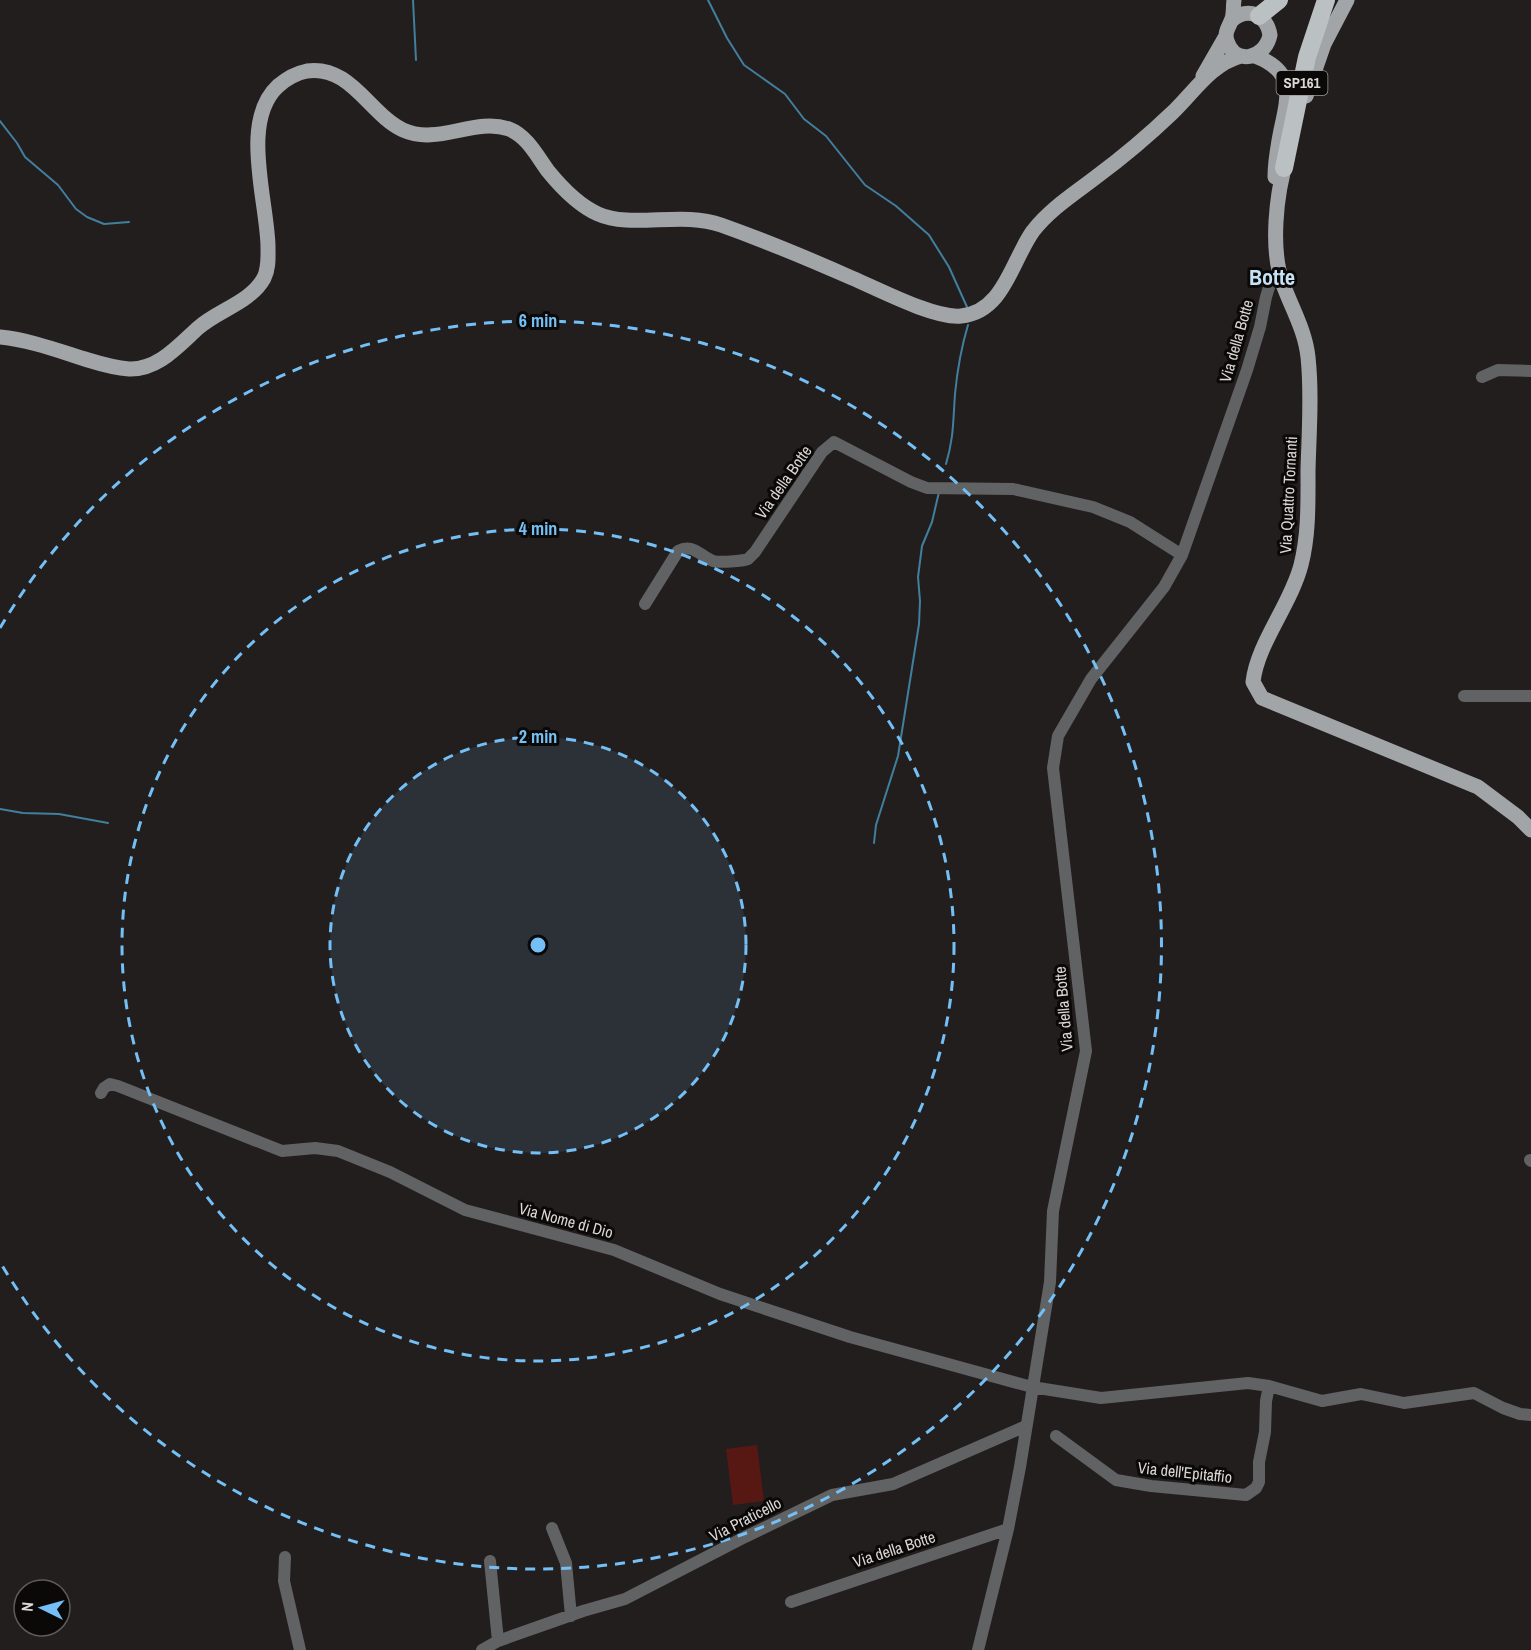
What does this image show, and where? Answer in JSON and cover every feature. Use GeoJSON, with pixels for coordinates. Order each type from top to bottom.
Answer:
{"type":"FeatureCollection","features":[{"type":"Feature","properties":{"kind":"highway"},"geometry":{"type":"LineString","coordinates":[[1249,9],[1279,0]]}},
{"type":"Feature","properties":{"kind":"highway","name":"SP161"},"geometry":{"type":"LineString","coordinates":[[1284,168],[1306,64],[1316,25],[1326,0]]}},
{"type":"Feature","properties":{"kind":"main road"},"geometry":{"type":"LineString","coordinates":[[0,337],[20,339],[109,366],[129,369],[145,368],[165,358],[205,322],[252,294],[264,278],[268,265],[267,232],[258,151],[262,110],[270,94],[285,80],[301,72],[324,71],[347,80],[386,119],[400,129],[420,136],[487,126],[506,128],[521,135],[565,191],[599,214],[626,220],[698,219],[716,223],[793,252],[911,303],[947,316],[974,313],[988,306],[1003,287],[1032,233],[1054,209],[1126,154],[1174,111],[1200,81],[1226,36],[1232,20],[1234,0]]}},
{"type":"Feature","properties":{"kind":"main road"},"geometry":{"type":"LineString","coordinates":[[1279,202],[1284,168],[1316,65],[1329,33],[1347,0]]}},
{"type":"Feature","properties":{"kind":"main road"},"geometry":{"type":"LineString","coordinates":[[1200,81],[1228,60],[1264,50],[1270,35],[1269,28],[1249,9],[1232,20]]}},
{"type":"Feature","properties":{"kind":"main road"},"geometry":{"type":"LineString","coordinates":[[1226,36],[1231,48],[1275,66],[1284,77],[1287,86],[1286,106],[1275,167],[1279,202]]}},
{"type":"Feature","properties":{"kind":"main road","name":"Via Quattro Tornanti"},"geometry":{"type":"LineString","coordinates":[[1279,202],[1276,246],[1280,275],[1303,330],[1308,360],[1310,409],[1307,525],[1302,564],[1293,590],[1257,662],[1253,682],[1262,698],[1478,787],[1518,817],[1531,830]]}},
{"type":"Feature","properties":{"kind":"street","name":"Via della Botte"},"geometry":{"type":"LineString","coordinates":[[978,1650],[1008,1529],[1050,1282],[1053,1212],[1086,1051],[1053,768],[1058,736],[1091,679],[1164,587],[1182,555],[1247,370],[1270,284],[1280,275]]}},
{"type":"Feature","properties":{"kind":"street"},"geometry":{"type":"LineString","coordinates":[[1482,377],[1498,370],[1531,371]]}},
{"type":"Feature","properties":{"kind":"street","name":"Via della Botte"},"geometry":{"type":"LineString","coordinates":[[645,604],[678,551],[685,548],[694,549],[713,561],[722,562],[748,558],[822,452],[834,442],[927,488],[1013,489],[1093,507],[1130,522],[1182,555]]}},
{"type":"Feature","properties":{"kind":"street"},"geometry":{"type":"LineString","coordinates":[[1464,696],[1531,696]]}},
{"type":"Feature","properties":{"kind":"street","name":"Via Nome di Dio"},"geometry":{"type":"LineString","coordinates":[[101,1094],[110,1084],[118,1086],[282,1151],[315,1148],[338,1151],[390,1172],[465,1210],[614,1250],[720,1294],[850,1337],[1032,1387]]}},
{"type":"Feature","properties":{"kind":"street"},"geometry":{"type":"LineString","coordinates":[[1032,1387],[1101,1398],[1248,1383],[1269,1386],[1322,1401],[1361,1394],[1404,1402],[1474,1393],[1512,1411],[1531,1415]]}},
{"type":"Feature","properties":{"kind":"street","name":"Via dell'Epitaffio"},"geometry":{"type":"LineString","coordinates":[[1056,1436],[1116,1480],[1151,1486],[1246,1495],[1256,1488],[1259,1482],[1259,1462],[1265,1432],[1269,1386]]}},
{"type":"Feature","properties":{"kind":"street","name":"Via Praticello"},"geometry":{"type":"LineString","coordinates":[[482,1650],[498,1641],[625,1599],[832,1495],[893,1484],[1026,1426]]}},
{"type":"Feature","properties":{"kind":"street"},"geometry":{"type":"LineString","coordinates":[[552,1528],[566,1563],[571,1616]]}},
{"type":"Feature","properties":{"kind":"street","name":"Via della Botte"},"geometry":{"type":"LineString","coordinates":[[791,1602],[1008,1529]]}},
{"type":"Feature","properties":{"kind":"street"},"geometry":{"type":"LineString","coordinates":[[285,1557],[284,1581],[300,1650]]}},
{"type":"Feature","properties":{"kind":"street"},"geometry":{"type":"LineString","coordinates":[[490,1561],[498,1641]]}},
{"type":"Feature","properties":{"kind":"shaded area"},"geometry":{"type":"Polygon","coordinates":[[[757,1445],[764,1501],[733,1505],[726,1449],[757,1445]]]}},
{"type":"Feature","properties":{"kind":"waterway"},"geometry":{"type":"LineString","coordinates":[[413,0],[416,60]]}},
{"type":"Feature","properties":{"kind":"waterway"},"geometry":{"type":"LineString","coordinates":[[708,0],[744,65],[785,94],[804,119],[826,136],[865,185],[896,206],[929,235],[949,267],[967,307]]}},
{"type":"Feature","properties":{"kind":"waterway"},"geometry":{"type":"LineString","coordinates":[[0,121],[25,157],[58,185],[76,209],[87,217],[104,224],[129,222]]}},
{"type":"Feature","properties":{"kind":"waterway"},"geometry":{"type":"LineString","coordinates":[[946,464],[952,437],[958,368],[968,325]]}},
{"type":"Feature","properties":{"kind":"waterway"},"geometry":{"type":"LineString","coordinates":[[874,843],[876,825],[898,756],[919,624],[918,577],[922,546],[932,522],[939,492]]}},
{"type":"Feature","properties":{"kind":"waterway"},"geometry":{"type":"LineString","coordinates":[[0,809],[23,813],[59,814],[108,823]]}},
{"type":"Feature","properties":{"kind":"district","name":"Botte"},"geometry":{"type":"Point","coordinates":[1272,277]}}]}
